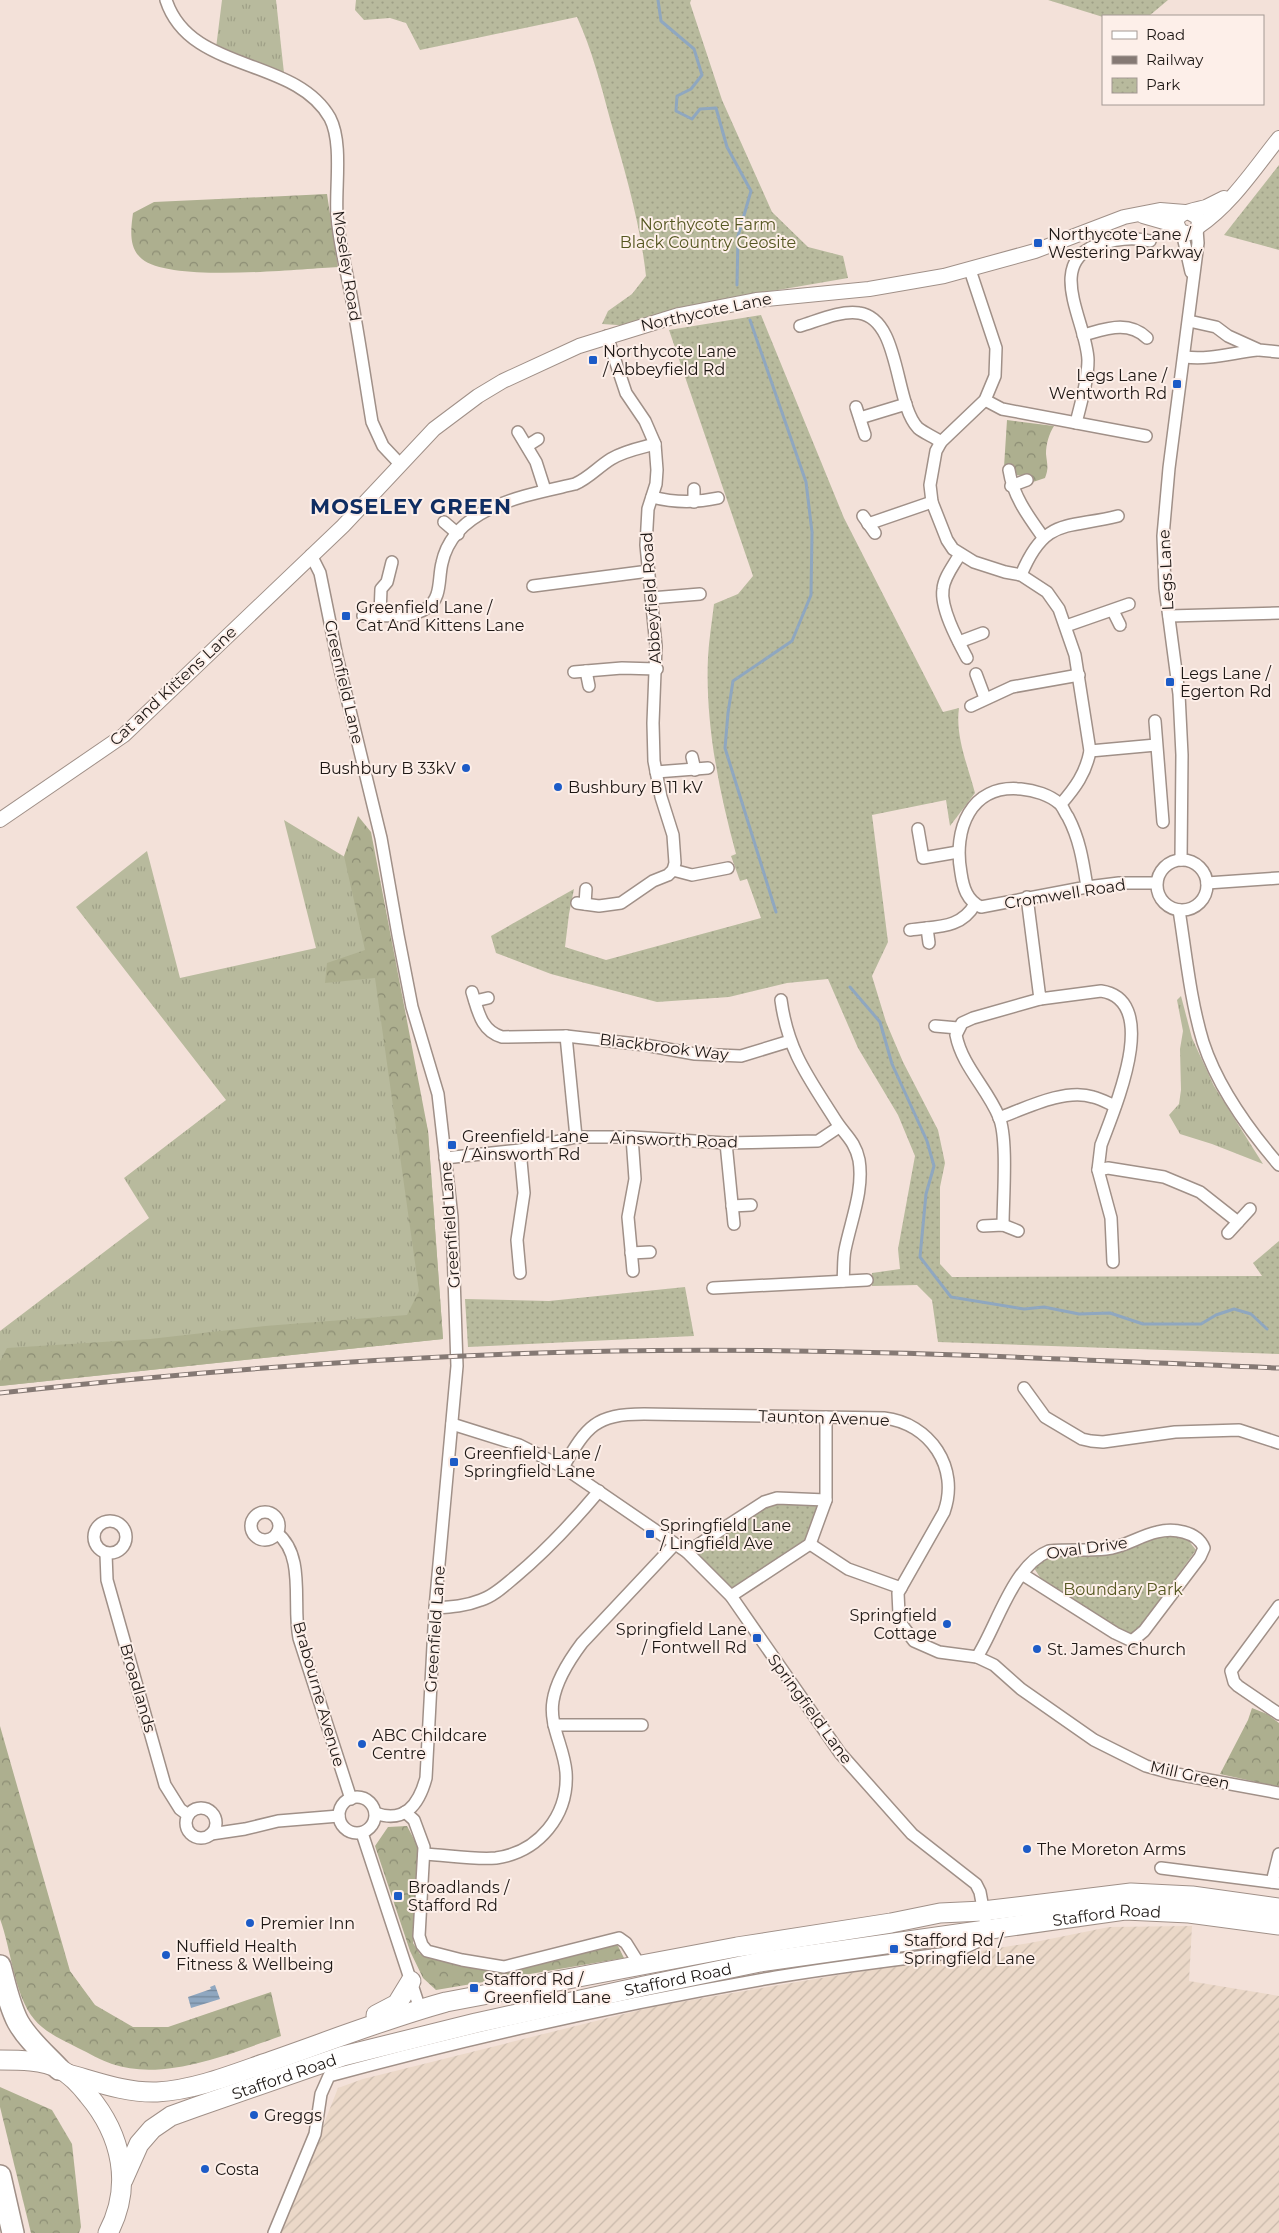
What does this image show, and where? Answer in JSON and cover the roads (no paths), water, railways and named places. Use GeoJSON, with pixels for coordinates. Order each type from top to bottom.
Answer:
{"type":"FeatureCollection","features":[{"type":"Feature","properties":{"kind":"highway","name":"Stafford Road"},"geometry":{"type":"LineString","coordinates":[[0,2060],[21,2060],[129,2090],[155,2092],[179,2090],[226,2077],[420,2009],[472,1997],[641,1967],[737,1947],[891,1924],[940,1913],[983,1911],[1131,1893],[1192,1896],[1279,1908]]}},
{"type":"Feature","properties":{"kind":"highway","name":"Stafford Road"},"geometry":{"type":"LineString","coordinates":[[123,2180],[139,2144],[152,2129],[171,2116],[318,2064],[432,2042],[554,2005],[760,1962],[1125,1910],[1190,1913],[1279,1926]]}},
{"type":"Feature","properties":{"kind":"highway"},"geometry":{"type":"LineString","coordinates":[[983,1911],[989,1916],[1000,1920],[1061,1912],[1079,1916]]}},
{"type":"Feature","properties":{"kind":"highway"},"geometry":{"type":"LineString","coordinates":[[891,1924],[915,1926],[970,1920],[978,1923],[986,1930]]}},
{"type":"Feature","properties":{"kind":"highway"},"geometry":{"type":"LineString","coordinates":[[0,1966],[18,2023],[32,2041],[85,2091],[106,2118],[116,2140],[123,2180],[112,2229]]}},
{"type":"Feature","properties":{"kind":"highway"},"geometry":{"type":"LineString","coordinates":[[306,2050],[356,2022],[388,2010],[396,2004],[411,1981]]}},
{"type":"Feature","properties":{"kind":"highway"},"geometry":{"type":"LineString","coordinates":[[420,2009],[429,2016],[443,2018],[516,2004],[554,2005]]}},
{"type":"Feature","properties":{"kind":"highway"},"geometry":{"type":"LineString","coordinates":[[420,2009],[432,2042]]}},
{"type":"Feature","properties":{"kind":"highway"},"geometry":{"type":"LineString","coordinates":[[306,2050],[346,2044],[415,2028],[432,2042]]}},
{"type":"Feature","properties":{"kind":"highway"},"geometry":{"type":"LineString","coordinates":[[0,2176],[13,2233]]}},
{"type":"Feature","properties":{"kind":"street","name":"Moseley Road"},"geometry":{"type":"LineString","coordinates":[[166,0],[169,9],[182,30],[210,50],[289,83],[312,97],[330,118],[336,135],[337,217],[372,422],[383,446],[400,464]]}},
{"type":"Feature","properties":{"kind":"street"},"geometry":{"type":"LineString","coordinates":[[1235,192],[1206,207],[1187,212],[1178,218],[1180,229],[1190,233],[1208,220],[1235,192],[1279,138]]}},
{"type":"Feature","properties":{"kind":"street","name":"Northycote Lane"},"geometry":{"type":"LineString","coordinates":[[312,555],[434,429],[503,380],[558,354],[607,336],[678,315],[748,301],[876,288],[970,270],[1035,251],[1110,221],[1160,210],[1187,212]]}},
{"type":"Feature","properties":{"kind":"street"},"geometry":{"type":"LineString","coordinates":[[1187,212],[1197,216],[1198,228]]}},
{"type":"Feature","properties":{"kind":"street","name":"Northycote Lane"},"geometry":{"type":"LineString","coordinates":[[1138,215],[1180,229]]}},
{"type":"Feature","properties":{"kind":"street","name":"Legs Lane"},"geometry":{"type":"LineString","coordinates":[[1181,860],[1182,755],[1178,694],[1168,616],[1164,563],[1165,508],[1194,281],[1198,228]]}},
{"type":"Feature","properties":{"kind":"street","name":"Legs Lane"},"geometry":{"type":"LineString","coordinates":[[1180,229],[1194,281]]}},
{"type":"Feature","properties":{"kind":"street"},"geometry":{"type":"LineString","coordinates":[[1076,423],[1087,377],[1088,358],[1084,335],[1072,299],[1071,281],[1077,258],[1086,249],[1108,242],[1138,238],[1150,241]]}},
{"type":"Feature","properties":{"kind":"street"},"geometry":{"type":"LineString","coordinates":[[970,270],[996,348],[995,376],[985,400],[941,442],[931,471],[932,502],[947,540],[960,554],[974,562],[1021,575],[1047,592],[1059,609],[1075,655],[1090,750],[1088,764],[1081,779],[1061,804]]}},
{"type":"Feature","properties":{"kind":"street"},"geometry":{"type":"LineString","coordinates":[[800,326],[819,326],[852,312],[870,316],[879,325],[887,341],[895,360],[906,404],[918,428],[941,442]]}},
{"type":"Feature","properties":{"kind":"street"},"geometry":{"type":"LineString","coordinates":[[1189,321],[1216,327],[1228,336],[1258,350]]}},
{"type":"Feature","properties":{"kind":"street"},"geometry":{"type":"LineString","coordinates":[[1084,335],[1116,327],[1138,325],[1147,338]]}},
{"type":"Feature","properties":{"kind":"street","name":"Abbeyfield Road"},"geometry":{"type":"LineString","coordinates":[[607,336],[626,393],[645,421],[655,444],[657,470],[646,529],[657,669],[653,723],[656,772],[676,853],[673,870]]}},
{"type":"Feature","properties":{"kind":"street"},"geometry":{"type":"LineString","coordinates":[[1185,357],[1206,359],[1228,353],[1258,350],[1279,352]]}},
{"type":"Feature","properties":{"kind":"street"},"geometry":{"type":"LineString","coordinates":[[985,400],[1002,409],[1076,423],[1134,428],[1146,436]]}},
{"type":"Feature","properties":{"kind":"street"},"geometry":{"type":"LineString","coordinates":[[860,418],[906,404]]}},
{"type":"Feature","properties":{"kind":"street"},"geometry":{"type":"LineString","coordinates":[[856,407],[865,435]]}},
{"type":"Feature","properties":{"kind":"street"},"geometry":{"type":"LineString","coordinates":[[518,432],[536,462],[544,490]]}},
{"type":"Feature","properties":{"kind":"street"},"geometry":{"type":"LineString","coordinates":[[527,446],[538,439]]}},
{"type":"Feature","properties":{"kind":"street"},"geometry":{"type":"LineString","coordinates":[[363,616],[412,614],[422,611],[433,603],[438,595],[444,555],[458,534],[473,519],[504,502],[544,490],[575,484],[620,454],[655,444]]}},
{"type":"Feature","properties":{"kind":"street"},"geometry":{"type":"LineString","coordinates":[[1008,470],[1011,486],[1021,505],[1043,537]]}},
{"type":"Feature","properties":{"kind":"street"},"geometry":{"type":"LineString","coordinates":[[1011,486],[1027,480]]}},
{"type":"Feature","properties":{"kind":"street"},"geometry":{"type":"LineString","coordinates":[[694,489],[694,502]]}},
{"type":"Feature","properties":{"kind":"street"},"geometry":{"type":"LineString","coordinates":[[652,496],[677,502],[694,502],[718,498]]}},
{"type":"Feature","properties":{"kind":"street"},"geometry":{"type":"LineString","coordinates":[[869,524],[932,502]]}},
{"type":"Feature","properties":{"kind":"street"},"geometry":{"type":"LineString","coordinates":[[1021,575],[1034,548],[1043,537],[1066,526],[1102,514],[1118,516]]}},
{"type":"Feature","properties":{"kind":"street"},"geometry":{"type":"LineString","coordinates":[[444,522],[458,534]]}},
{"type":"Feature","properties":{"kind":"street"},"geometry":{"type":"LineString","coordinates":[[960,554],[947,576],[943,588],[943,603],[967,658]]}},
{"type":"Feature","properties":{"kind":"street","name":"Cat and Kittens Lane"},"geometry":{"type":"LineString","coordinates":[[0,820],[124,735],[312,555]]}},
{"type":"Feature","properties":{"kind":"street","name":"Greenfield Lane"},"geometry":{"type":"LineString","coordinates":[[312,555],[320,573],[337,657],[380,830],[412,1007],[438,1094],[452,1217],[457,1353],[436,1608],[426,1778],[417,1802],[405,1812]]}},
{"type":"Feature","properties":{"kind":"street"},"geometry":{"type":"LineString","coordinates":[[380,614],[381,589],[387,582],[392,562]]}},
{"type":"Feature","properties":{"kind":"street"},"geometry":{"type":"LineString","coordinates":[[533,586],[649,571]]}},
{"type":"Feature","properties":{"kind":"street"},"geometry":{"type":"LineString","coordinates":[[651,598],[700,594]]}},
{"type":"Feature","properties":{"kind":"street"},"geometry":{"type":"LineString","coordinates":[[1066,626],[1114,611],[1129,604]]}},
{"type":"Feature","properties":{"kind":"street"},"geometry":{"type":"LineString","coordinates":[[1114,611],[1120,626]]}},
{"type":"Feature","properties":{"kind":"street"},"geometry":{"type":"LineString","coordinates":[[1168,616],[1279,613]]}},
{"type":"Feature","properties":{"kind":"street"},"geometry":{"type":"LineString","coordinates":[[959,642],[983,633]]}},
{"type":"Feature","properties":{"kind":"street"},"geometry":{"type":"LineString","coordinates":[[574,672],[622,668],[657,669]]}},
{"type":"Feature","properties":{"kind":"street"},"geometry":{"type":"LineString","coordinates":[[586,671],[588,686]]}},
{"type":"Feature","properties":{"kind":"street"},"geometry":{"type":"LineString","coordinates":[[976,674],[985,698]]}},
{"type":"Feature","properties":{"kind":"street"},"geometry":{"type":"LineString","coordinates":[[971,706],[1012,687],[1079,675]]}},
{"type":"Feature","properties":{"kind":"street"},"geometry":{"type":"LineString","coordinates":[[1155,721],[1162,790],[1163,822]]}},
{"type":"Feature","properties":{"kind":"street"},"geometry":{"type":"LineString","coordinates":[[1090,750],[1156,745]]}},
{"type":"Feature","properties":{"kind":"street"},"geometry":{"type":"LineString","coordinates":[[692,757],[695,770]]}},
{"type":"Feature","properties":{"kind":"street"},"geometry":{"type":"LineString","coordinates":[[656,772],[708,768]]}},
{"type":"Feature","properties":{"kind":"street"},"geometry":{"type":"LineString","coordinates":[[910,930],[955,924],[969,916],[974,903],[966,893],[958,852],[966,819],[976,802],[985,796],[1006,789],[1035,790],[1061,804],[1080,844],[1087,887]]}},
{"type":"Feature","properties":{"kind":"street"},"geometry":{"type":"LineString","coordinates":[[918,829],[924,858],[958,852]]}},
{"type":"Feature","properties":{"kind":"street"},"geometry":{"type":"LineString","coordinates":[[1181,860],[1191,861],[1199,866],[1205,874],[1207,884],[1202,900],[1196,906],[1188,910],[1179,910],[1169,907],[1162,901],[1157,893],[1156,883],[1162,869],[1167,864],[1181,860]]}},
{"type":"Feature","properties":{"kind":"street"},"geometry":{"type":"LineString","coordinates":[[586,889],[581,904],[599,906],[621,903],[653,881],[668,875],[673,870],[692,875],[728,868]]}},
{"type":"Feature","properties":{"kind":"street"},"geometry":{"type":"LineString","coordinates":[[1207,884],[1279,878]]}},
{"type":"Feature","properties":{"kind":"street","name":"Cromwell Road"},"geometry":{"type":"LineString","coordinates":[[974,903],[981,907],[1087,887],[1120,883],[1156,883]]}},
{"type":"Feature","properties":{"kind":"street"},"geometry":{"type":"LineString","coordinates":[[1028,897],[1040,1000]]}},
{"type":"Feature","properties":{"kind":"street"},"geometry":{"type":"LineString","coordinates":[[1179,910],[1196,1013],[1204,1043],[1229,1097],[1253,1135],[1279,1165]]}},
{"type":"Feature","properties":{"kind":"street"},"geometry":{"type":"LineString","coordinates":[[927,928],[929,943]]}},
{"type":"Feature","properties":{"kind":"street"},"geometry":{"type":"LineString","coordinates":[[1003,1225],[1003,1135],[1000,1118],[959,1051],[956,1035],[958,1028],[962,1023],[973,1018],[1040,1000],[1102,991],[1116,994],[1122,999],[1129,1018],[1130,1062],[1101,1145],[1098,1170],[1111,1218],[1113,1262]]}},
{"type":"Feature","properties":{"kind":"street","name":"Blackbrook Way"},"geometry":{"type":"LineString","coordinates":[[488,998],[474,996],[486,1029],[493,1035],[512,1038],[566,1036],[645,1045],[695,1054],[741,1056],[790,1042]]}},
{"type":"Feature","properties":{"kind":"street"},"geometry":{"type":"LineString","coordinates":[[781,1000],[785,1026],[790,1042],[804,1072],[840,1126],[851,1138],[859,1159],[860,1183],[844,1252],[843,1281]]}},
{"type":"Feature","properties":{"kind":"street"},"geometry":{"type":"LineString","coordinates":[[936,1026],[958,1028]]}},
{"type":"Feature","properties":{"kind":"street"},"geometry":{"type":"LineString","coordinates":[[566,1036],[576,1137]]}},
{"type":"Feature","properties":{"kind":"street"},"geometry":{"type":"LineString","coordinates":[[1000,1118],[1045,1100],[1075,1095],[1092,1096],[1115,1106]]}},
{"type":"Feature","properties":{"kind":"street","name":"Ainsworth Road"},"geometry":{"type":"LineString","coordinates":[[445,1158],[520,1150],[576,1137],[632,1137],[726,1143],[818,1141],[840,1126]]}},
{"type":"Feature","properties":{"kind":"street"},"geometry":{"type":"LineString","coordinates":[[632,1137],[635,1179],[628,1217],[633,1271]]}},
{"type":"Feature","properties":{"kind":"street"},"geometry":{"type":"LineString","coordinates":[[726,1143],[734,1224]]}},
{"type":"Feature","properties":{"kind":"street"},"geometry":{"type":"LineString","coordinates":[[520,1150],[524,1193],[517,1240],[524,1259],[520,1273]]}},
{"type":"Feature","properties":{"kind":"street"},"geometry":{"type":"LineString","coordinates":[[1098,1170],[1108,1168],[1164,1177],[1200,1192],[1238,1222]]}},
{"type":"Feature","properties":{"kind":"street"},"geometry":{"type":"LineString","coordinates":[[732,1206],[751,1204]]}},
{"type":"Feature","properties":{"kind":"street"},"geometry":{"type":"LineString","coordinates":[[1228,1233],[1250,1208]]}},
{"type":"Feature","properties":{"kind":"street"},"geometry":{"type":"LineString","coordinates":[[983,1226],[1003,1225],[1018,1231]]}},
{"type":"Feature","properties":{"kind":"street"},"geometry":{"type":"LineString","coordinates":[[631,1253],[650,1252]]}},
{"type":"Feature","properties":{"kind":"street"},"geometry":{"type":"LineString","coordinates":[[712,1288],[866,1280]]}},
{"type":"Feature","properties":{"kind":"street"},"geometry":{"type":"LineString","coordinates":[[1024,1388],[1045,1417],[1082,1439],[1091,1441],[1104,1442],[1175,1432],[1239,1430],[1279,1443]]}},
{"type":"Feature","properties":{"kind":"street","name":"Taunton Avenue"},"geometry":{"type":"LineString","coordinates":[[563,1467],[584,1434],[607,1417],[644,1414],[884,1418],[906,1423],[919,1430],[928,1438],[944,1460],[948,1500],[944,1512],[898,1594],[899,1614],[906,1633],[914,1641],[939,1652],[977,1657],[994,1666],[1021,1689],[1054,1712]]}},
{"type":"Feature","properties":{"kind":"street"},"geometry":{"type":"LineString","coordinates":[[731,1596],[810,1544],[826,1500],[826,1417]]}},
{"type":"Feature","properties":{"kind":"street","name":"Springfield Lane"},"geometry":{"type":"LineString","coordinates":[[452,1424],[519,1445],[563,1467],[687,1552],[731,1596],[840,1754],[912,1834],[976,1884],[986,1930]]}},
{"type":"Feature","properties":{"kind":"street"},"geometry":{"type":"LineString","coordinates":[[436,1608],[459,1607],[483,1600],[500,1589],[568,1529],[599,1491]]}},
{"type":"Feature","properties":{"kind":"street"},"geometry":{"type":"LineString","coordinates":[[687,1552],[764,1502],[777,1498],[826,1500]]}},
{"type":"Feature","properties":{"kind":"street","name":"Oval Drive"},"geometry":{"type":"LineString","coordinates":[[977,1657],[1022,1574],[1036,1558],[1049,1551],[1124,1546],[1157,1532],[1169,1530],[1195,1536],[1204,1548],[1200,1557],[1144,1631],[1132,1641],[1120,1636],[1022,1574]]}},
{"type":"Feature","properties":{"kind":"street","name":"Brabourne Avenue"},"geometry":{"type":"LineString","coordinates":[[276,1533],[283,1538],[292,1553],[296,1575],[295,1617],[299,1638],[351,1798]]}},
{"type":"Feature","properties":{"kind":"street"},"geometry":{"type":"LineString","coordinates":[[375,1813],[383,1816],[405,1812],[414,1820],[422,1839],[424,1854],[495,1858],[522,1851],[539,1839],[560,1812],[565,1792],[566,1771],[554,1725],[553,1699],[573,1655],[675,1544]]}},
{"type":"Feature","properties":{"kind":"street"},"geometry":{"type":"LineString","coordinates":[[810,1544],[848,1569],[901,1588]]}},
{"type":"Feature","properties":{"kind":"street","name":"Broadlands"},"geometry":{"type":"LineString","coordinates":[[106,1554],[107,1580],[165,1786],[180,1809],[188,1815]]}},
{"type":"Feature","properties":{"kind":"street"},"geometry":{"type":"LineString","coordinates":[[1279,1606],[1232,1667],[1232,1676],[1238,1686],[1279,1714]]}},
{"type":"Feature","properties":{"kind":"street","name":"Mill Green"},"geometry":{"type":"LineString","coordinates":[[1054,1712],[1094,1740],[1146,1766],[1171,1773],[1279,1793]]}},
{"type":"Feature","properties":{"kind":"street"},"geometry":{"type":"LineString","coordinates":[[554,1725],[642,1725]]}},
{"type":"Feature","properties":{"kind":"street"},"geometry":{"type":"LineString","coordinates":[[351,1798],[367,1800],[374,1808],[373,1823],[362,1833],[347,1830],[340,1821],[339,1816],[342,1805],[351,1798]]}},
{"type":"Feature","properties":{"kind":"street"},"geometry":{"type":"LineString","coordinates":[[232,1831],[215,1817],[210,1810],[205,1808],[193,1810],[188,1815],[186,1823],[190,1833],[202,1838],[211,1834],[232,1831],[278,1821],[339,1816]]}},
{"type":"Feature","properties":{"kind":"street"},"geometry":{"type":"LineString","coordinates":[[211,1834],[216,1827],[215,1817]]}},
{"type":"Feature","properties":{"kind":"street"},"geometry":{"type":"LineString","coordinates":[[362,1833],[420,2009]]}},
{"type":"Feature","properties":{"kind":"street","name":"Stafford Road"},"geometry":{"type":"LineString","coordinates":[[424,1854],[419,1936],[422,1945],[427,1950],[462,1960],[504,1967],[619,1938],[626,1943],[641,1967]]}},
{"type":"Feature","properties":{"kind":"street"},"geometry":{"type":"LineString","coordinates":[[1161,1868],[1275,1882],[1279,1854]]}},
{"type":"Feature","properties":{"kind":"street"},"geometry":{"type":"LineString","coordinates":[[274,2233],[303,2158],[315,2134],[321,2094],[329,2076],[432,2042],[776,1977],[955,1952],[979,1941],[986,1930]]}},
{"type":"Feature","properties":{"kind":"water"},"geometry":{"type":"Polygon","coordinates":[[[215,1985],[220,1999],[191,2008],[188,1997],[211,1989],[210,1987],[215,1985]]]}},
{"type":"Feature","properties":{"kind":"waterway"},"geometry":{"type":"LineString","coordinates":[[658,0],[661,21],[694,49],[702,75],[691,89],[677,96],[676,111],[692,119],[700,109],[716,108],[727,147],[751,191],[738,236],[737,285]]}},
{"type":"Feature","properties":{"kind":"waterway"},"geometry":{"type":"LineString","coordinates":[[750,320],[806,482],[812,532],[811,595],[792,641],[733,681],[728,713],[725,748],[776,912]]}},
{"type":"Feature","properties":{"kind":"waterway"},"geometry":{"type":"LineString","coordinates":[[850,987],[880,1022],[892,1064],[927,1141],[934,1166],[926,1194],[920,1257],[951,1297],[1024,1309],[1044,1307],[1079,1314],[1110,1313],[1143,1324],[1201,1324],[1216,1315],[1234,1309],[1251,1314],[1267,1329]]}},
{"type":"Feature","properties":{"kind":"railway"},"geometry":{"type":"LineString","coordinates":[[0,1393],[154,1377],[308,1365],[462,1356],[616,1351],[865,1352],[1279,1368]]}},
{"type":"Feature","properties":{"kind":"place","name":"Northycote Lane / Westering Parkway"},"geometry":{"type":"Point","coordinates":[1038,243]}},
{"type":"Feature","properties":{"kind":"place","name":"Northycote Lane / Abbeyfield Rd"},"geometry":{"type":"Point","coordinates":[593,360]}},
{"type":"Feature","properties":{"kind":"place","name":"Legs Lane / Wentworth Rd"},"geometry":{"type":"Point","coordinates":[1177,384]}},
{"type":"Feature","properties":{"kind":"place","name":"Greenfield Lane / Cat And Kittens Lane"},"geometry":{"type":"Point","coordinates":[346,616]}},
{"type":"Feature","properties":{"kind":"place","name":"Legs Lane / Egerton Rd"},"geometry":{"type":"Point","coordinates":[1170,682]}},
{"type":"Feature","properties":{"kind":"place","name":"Bushbury B 33kV"},"geometry":{"type":"Point","coordinates":[466,768]}},
{"type":"Feature","properties":{"kind":"place","name":"Bushbury B 11 kV"},"geometry":{"type":"Point","coordinates":[558,787]}},
{"type":"Feature","properties":{"kind":"place","name":"Greenfield Lane / Ainsworth Rd"},"geometry":{"type":"Point","coordinates":[452,1145]}},
{"type":"Feature","properties":{"kind":"place","name":"Greenfield Lane / Springfield Lane"},"geometry":{"type":"Point","coordinates":[454,1462]}},
{"type":"Feature","properties":{"kind":"place","name":"Springfield Lane / Lingfield Ave"},"geometry":{"type":"Point","coordinates":[650,1534]}},
{"type":"Feature","properties":{"kind":"place","name":"Springfield Cottage"},"geometry":{"type":"Point","coordinates":[947,1624]}},
{"type":"Feature","properties":{"kind":"place","name":"Springfield Lane / Fontwell Rd"},"geometry":{"type":"Point","coordinates":[757,1638]}},
{"type":"Feature","properties":{"kind":"place","name":"St. James Church"},"geometry":{"type":"Point","coordinates":[1037,1649]}},
{"type":"Feature","properties":{"kind":"place","name":"ABC Childcare Centre"},"geometry":{"type":"Point","coordinates":[362,1744]}},
{"type":"Feature","properties":{"kind":"place","name":"The Moreton Arms"},"geometry":{"type":"Point","coordinates":[1027,1849]}},
{"type":"Feature","properties":{"kind":"place","name":"Broadlands / Stafford Rd"},"geometry":{"type":"Point","coordinates":[398,1896]}},
{"type":"Feature","properties":{"kind":"place","name":"Premier Inn"},"geometry":{"type":"Point","coordinates":[250,1923]}},
{"type":"Feature","properties":{"kind":"place","name":"Stafford Rd / Springfield Lane"},"geometry":{"type":"Point","coordinates":[894,1949]}},
{"type":"Feature","properties":{"kind":"place","name":"Nuffield Health Fitness & Wellbeing"},"geometry":{"type":"Point","coordinates":[166,1955]}},
{"type":"Feature","properties":{"kind":"place","name":"Stafford Rd / Greenfield Lane"},"geometry":{"type":"Point","coordinates":[474,1988]}},
{"type":"Feature","properties":{"kind":"place","name":"Greggs"},"geometry":{"type":"Point","coordinates":[254,2115]}},
{"type":"Feature","properties":{"kind":"place","name":"Costa"},"geometry":{"type":"Point","coordinates":[205,2169]}},
{"type":"Feature","properties":{"kind":"district","name":"MOSELEY GREEN"},"geometry":{"type":"Point","coordinates":[411,506]}},
{"type":"Feature","properties":{"kind":"park label","name":"Northycote Farm Black Country Geosite"},"geometry":{"type":"Point","coordinates":[708,233]}},
{"type":"Feature","properties":{"kind":"park label","name":"Boundary Park"},"geometry":{"type":"Point","coordinates":[1123,1589]}}]}
